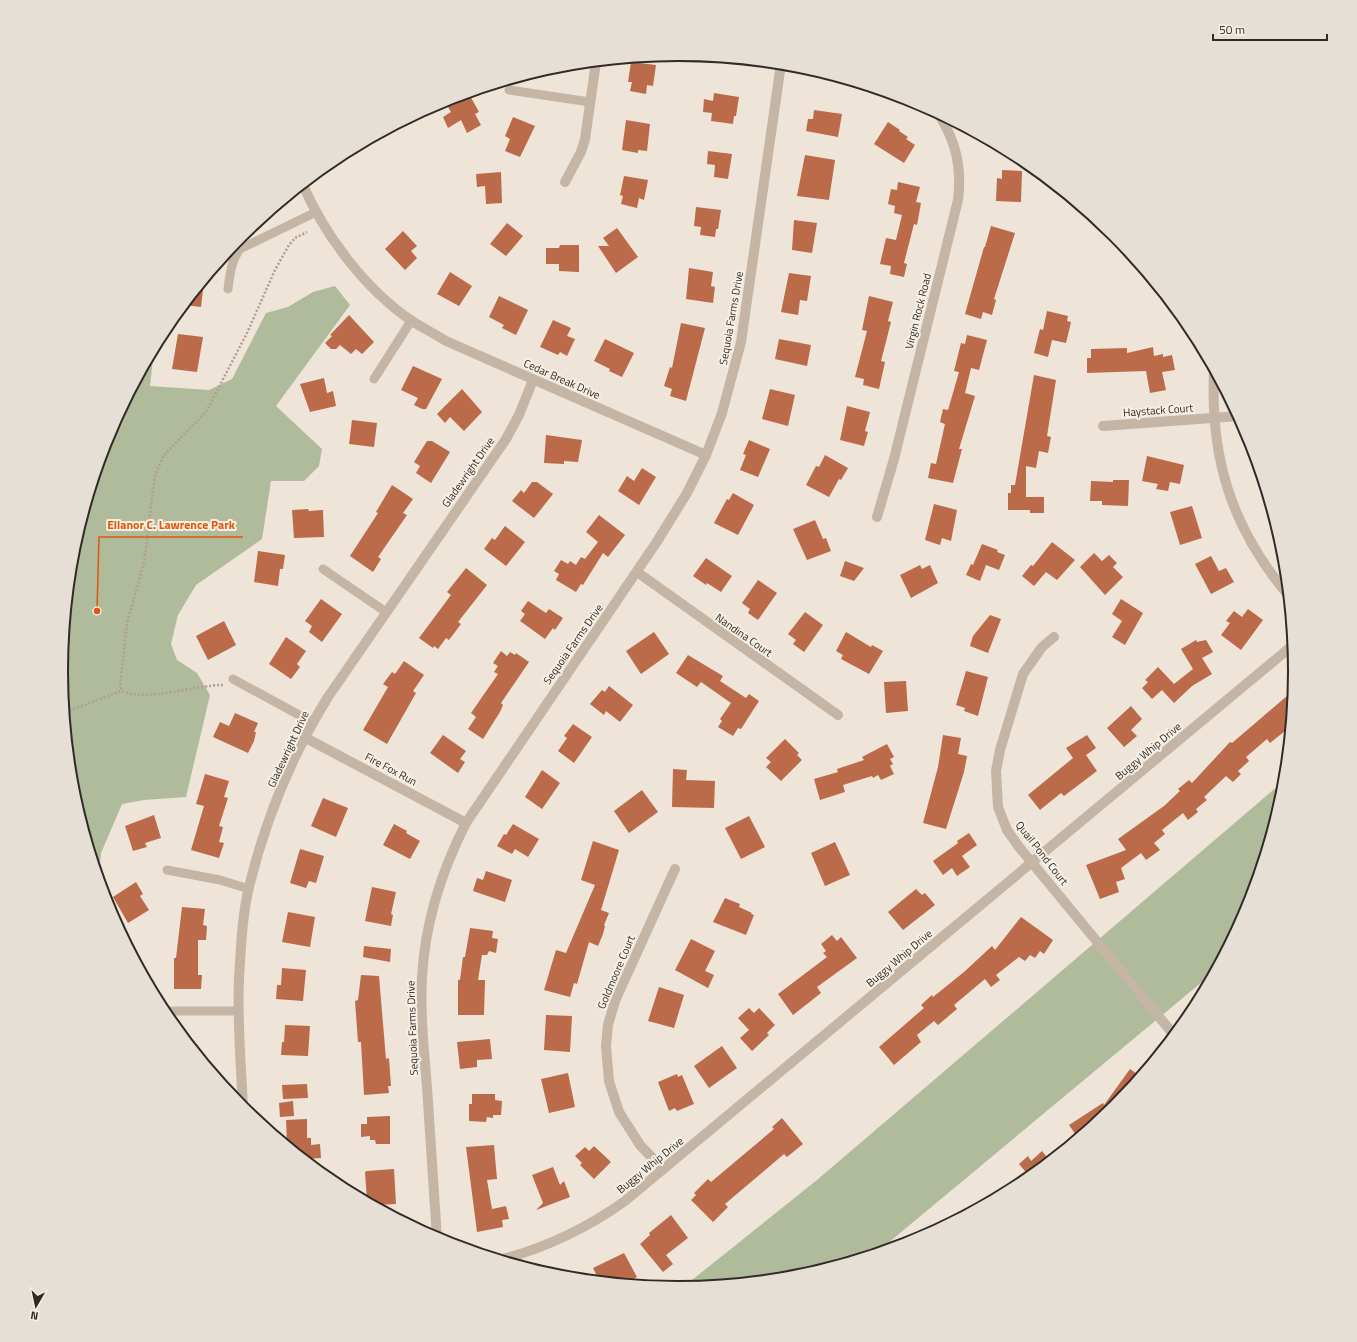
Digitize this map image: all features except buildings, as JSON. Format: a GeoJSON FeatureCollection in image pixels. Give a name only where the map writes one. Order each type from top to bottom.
{"type":"FeatureCollection","features":[{"type":"Feature","properties":{"kind":"street"},"geometry":{"type":"LineString","coordinates":[[565,182],[581,152],[585,139],[595,67]]}},
{"type":"Feature","properties":{"kind":"street","name":"Sequoia Farms Drive"},"geometry":{"type":"LineString","coordinates":[[437,1231],[422,1026],[422,977],[427,936],[436,897],[455,844],[486,790],[637,572],[687,493],[706,455],[722,412],[741,342],[780,70]]}},
{"type":"Feature","properties":{"kind":"street","name":"Virgin Rock Road"},"geometry":{"type":"LineString","coordinates":[[877,517],[894,459],[958,200],[960,180],[958,158],[952,137],[943,122]]}},
{"type":"Feature","properties":{"kind":"street","name":"Cedar Break Drive"},"geometry":{"type":"LineString","coordinates":[[305,189],[316,212],[333,239],[356,269],[382,296],[411,321],[446,341],[706,455]]}},
{"type":"Feature","properties":{"kind":"street"},"geometry":{"type":"LineString","coordinates":[[1214,379],[1214,418],[1219,463],[1229,496],[1240,524],[1269,573],[1283,590]]}},
{"type":"Feature","properties":{"kind":"street","name":"Gladewright Drive"},"geometry":{"type":"LineString","coordinates":[[242,1097],[238,1011],[241,946],[249,889],[260,851],[284,783],[312,722],[506,439],[519,415],[533,380]]}},
{"type":"Feature","properties":{"kind":"street","name":"Haystack Court"},"geometry":{"type":"LineString","coordinates":[[1103,426],[1233,417]]}},
{"type":"Feature","properties":{"kind":"street","name":"Nandina Court"},"geometry":{"type":"LineString","coordinates":[[637,572],[838,716]]}},
{"type":"Feature","properties":{"kind":"street","name":"Quail Pond Court"},"geometry":{"type":"LineString","coordinates":[[1054,637],[1042,647],[1023,674],[1000,750],[996,771],[998,808],[1007,830],[1032,863],[1170,1031]]}},
{"type":"Feature","properties":{"kind":"street","name":"Buggy Whip Drive"},"geometry":{"type":"LineString","coordinates":[[511,1257],[525,1254],[582,1229],[625,1201],[1287,650]]}},
{"type":"Feature","properties":{"kind":"street","name":"Fire Fox Run"},"geometry":{"type":"LineString","coordinates":[[304,737],[466,823]]}},
{"type":"Feature","properties":{"kind":"street","name":"Goldmoore Court"},"geometry":{"type":"LineString","coordinates":[[663,1169],[640,1145],[619,1112],[609,1081],[606,1046],[608,1025],[615,1001],[675,869]]}},
{"type":"Feature","properties":{"kind":"lane"},"geometry":{"type":"LineString","coordinates":[[509,90],[590,102]]}},
{"type":"Feature","properties":{"kind":"lane"},"geometry":{"type":"LineString","coordinates":[[228,289],[231,267],[235,256],[240,249],[316,212]]}},
{"type":"Feature","properties":{"kind":"lane"},"geometry":{"type":"LineString","coordinates":[[374,379],[411,321]]}},
{"type":"Feature","properties":{"kind":"lane"},"geometry":{"type":"LineString","coordinates":[[323,569],[386,612]]}},
{"type":"Feature","properties":{"kind":"lane"},"geometry":{"type":"LineString","coordinates":[[229,682],[312,722]]}},
{"type":"Feature","properties":{"kind":"lane"},"geometry":{"type":"LineString","coordinates":[[167,870],[220,880],[249,889]]}},
{"type":"Feature","properties":{"kind":"lane"},"geometry":{"type":"LineString","coordinates":[[172,1011],[238,1011]]}},
{"type":"Feature","properties":{"kind":"path"},"geometry":{"type":"LineString","coordinates":[[122,691],[120,684],[127,623],[144,563],[155,475],[164,455],[206,412],[247,333],[275,270],[289,245],[295,238],[307,232]]}},
{"type":"Feature","properties":{"kind":"path"},"geometry":{"type":"LineString","coordinates":[[70,711],[122,691],[129,694],[143,695],[229,682]]}},
{"type":"Feature","properties":{"kind":"green space"},"geometry":{"type":"Polygon","coordinates":[[[335,286],[350,305],[276,406],[322,449],[319,466],[304,481],[271,481],[262,539],[196,585],[178,615],[171,644],[177,660],[197,673],[210,695],[186,797],[144,800],[122,804],[101,853],[100,864],[89,829],[80,790],[74,751],[68,671],[74,591],[80,552],[89,513],[101,475],[131,401],[153,362],[150,386],[209,390],[232,379],[266,313],[288,307],[313,292],[335,286]]]}},
{"type":"Feature","properties":{"kind":"green space"},"geometry":{"type":"Polygon","coordinates":[[[1278,786],[1268,829],[1256,867],[1226,941],[1205,980],[886,1245],[836,1260],[798,1269],[758,1276],[718,1280],[691,1281],[817,1180],[1278,786]]]}},
{"type":"Feature","properties":{"kind":"place","name":"Ellanor C. Lawrence Park"},"geometry":{"type":"Point","coordinates":[97,611]}}]}
